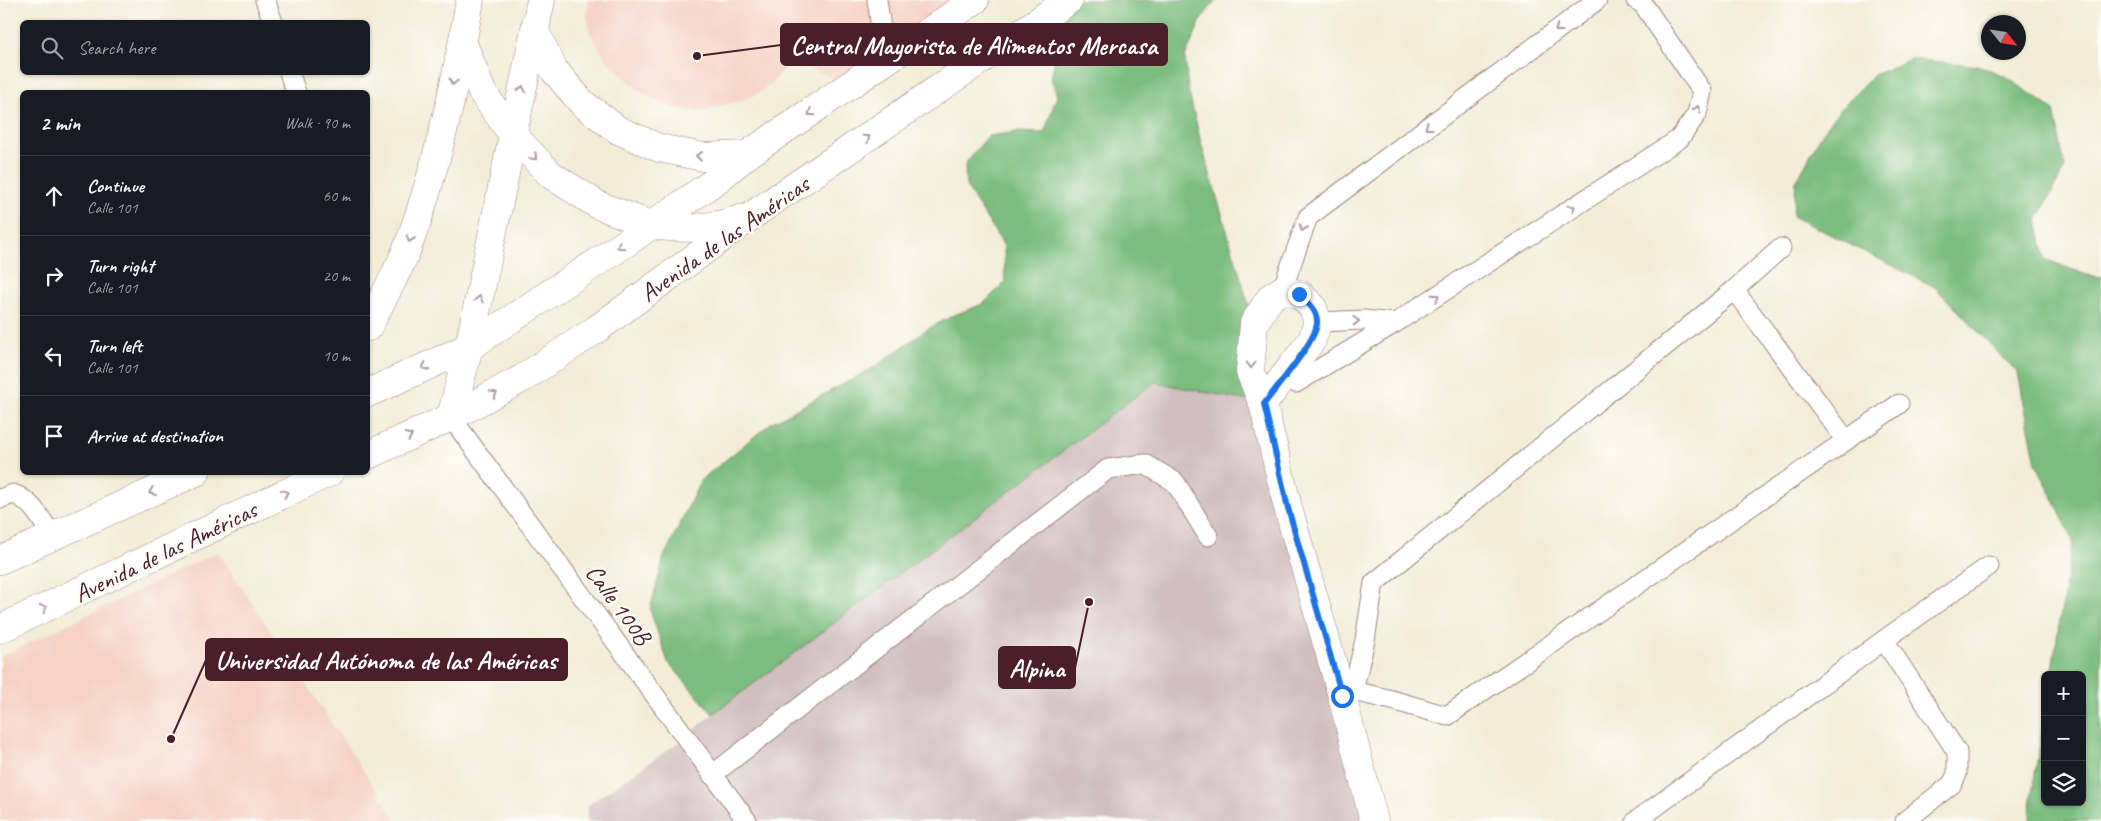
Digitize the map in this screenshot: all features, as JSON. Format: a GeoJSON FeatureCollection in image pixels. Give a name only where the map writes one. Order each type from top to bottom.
{"type":"FeatureCollection","features":[{"type":"Feature","properties":{"kind":"main road"},"geometry":{"type":"LineString","coordinates":[[370,323],[410,242],[434,165],[463,43],[470,0]]}},
{"type":"Feature","properties":{"kind":"main road"},"geometry":{"type":"LineString","coordinates":[[451,417],[469,347],[541,0]]}},
{"type":"Feature","properties":{"kind":"main road","name":"Avenida de las Américas"},"geometry":{"type":"LineString","coordinates":[[370,393],[469,347],[651,225],[747,155],[975,0]]}},
{"type":"Feature","properties":{"kind":"main road","name":"Avenida de las Américas"},"geometry":{"type":"LineString","coordinates":[[370,454],[451,417],[524,378],[754,214],[1069,0]]}},
{"type":"Feature","properties":{"kind":"main road"},"geometry":{"type":"LineString","coordinates":[[535,31],[554,70],[583,104],[618,130],[659,148],[703,157],[747,155]]}},
{"type":"Feature","properties":{"kind":"main road"},"geometry":{"type":"LineString","coordinates":[[463,43],[482,92],[513,136],[551,175],[598,205],[651,225],[686,229],[720,225],[754,214]]}},
{"type":"Feature","properties":{"kind":"main road"},"geometry":{"type":"LineString","coordinates":[[1264,404],[1312,340],[1318,322],[1312,306],[1299,294],[1282,290],[1271,297],[1254,323],[1250,372],[1264,404],[1288,508],[1348,694],[1374,821]]}},
{"type":"Feature","properties":{"kind":"main road"},"geometry":{"type":"LineString","coordinates":[[0,560],[189,475]]}},
{"type":"Feature","properties":{"kind":"main road","name":"Avenida de las Américas"},"geometry":{"type":"LineString","coordinates":[[0,629],[324,475]]}},
{"type":"Feature","properties":{"kind":"lane"},"geometry":{"type":"LineString","coordinates":[[265,0],[272,20]]}},
{"type":"Feature","properties":{"kind":"lane"},"geometry":{"type":"LineString","coordinates":[[877,0],[886,61]]}},
{"type":"Feature","properties":{"kind":"lane"},"geometry":{"type":"LineString","coordinates":[[1282,290],[1308,217],[1597,0]]}},
{"type":"Feature","properties":{"kind":"lane"},"geometry":{"type":"LineString","coordinates":[[1296,383],[1395,323],[1679,139],[1697,114],[1702,91],[1642,4],[1636,0]]}},
{"type":"Feature","properties":{"kind":"lane"},"geometry":{"type":"LineString","coordinates":[[290,75],[295,90]]}},
{"type":"Feature","properties":{"kind":"lane"},"geometry":{"type":"LineString","coordinates":[[1781,248],[1734,290],[1374,583],[1365,640],[1348,694],[1392,700],[1447,716],[1899,404]]}},
{"type":"Feature","properties":{"kind":"lane"},"geometry":{"type":"LineString","coordinates":[[1734,290],[1846,440]]}},
{"type":"Feature","properties":{"kind":"lane"},"geometry":{"type":"LineString","coordinates":[[1318,322],[1364,320],[1395,323]]}},
{"type":"Feature","properties":{"kind":"lane","name":"Calle 100B"},"geometry":{"type":"LineString","coordinates":[[451,417],[746,821]]}},
{"type":"Feature","properties":{"kind":"lane"},"geometry":{"type":"LineString","coordinates":[[712,775],[1108,469],[1145,464],[1175,482],[1208,536]]}},
{"type":"Feature","properties":{"kind":"lane"},"geometry":{"type":"LineString","coordinates":[[0,499],[13,494],[22,496],[53,537]]}},
{"type":"Feature","properties":{"kind":"lane"},"geometry":{"type":"LineString","coordinates":[[1636,821],[1989,566]]}},
{"type":"Feature","properties":{"kind":"lane"},"geometry":{"type":"LineString","coordinates":[[1884,640],[1957,752],[1957,774],[1952,784],[1905,821]]}},
{"type":"Feature","properties":{"kind":"shaded area"},"geometry":{"type":"Polygon","coordinates":[[[588,0],[975,0],[851,86],[790,60],[772,83],[759,93],[741,101],[700,111],[674,108],[643,94],[608,62],[590,33],[587,15],[588,0]]]}},
{"type":"Feature","properties":{"kind":"shaded area"},"geometry":{"type":"Polygon","coordinates":[[[1156,382],[1263,404],[1374,821],[587,821],[588,805],[685,738],[713,714],[1156,382]]]}},
{"type":"Feature","properties":{"kind":"shaded area"},"geometry":{"type":"Polygon","coordinates":[[[218,552],[397,821],[0,821],[0,657],[218,552]]]}},
{"type":"Feature","properties":{"kind":"green space"},"geometry":{"type":"Polygon","coordinates":[[[1216,0],[1202,18],[1185,57],[1188,89],[1201,143],[1254,323],[1263,404],[1155,382],[713,714],[668,662],[650,610],[664,557],[701,480],[771,423],[875,367],[926,330],[954,315],[983,304],[1005,282],[1004,246],[966,186],[965,164],[988,136],[1017,132],[1044,133],[1057,96],[1051,78],[1067,1],[1216,0]]]}},
{"type":"Feature","properties":{"kind":"green space"},"geometry":{"type":"Polygon","coordinates":[[[1911,59],[1980,66],[2005,76],[2054,110],[2065,168],[2037,220],[2045,259],[2086,275],[2101,277],[2101,821],[2030,821],[2031,798],[2041,737],[2041,806],[2086,806],[2086,671],[2052,671],[2073,540],[2036,463],[2018,373],[1935,287],[1793,216],[1796,182],[1820,137],[1840,109],[1874,75],[1911,59]]]}},
{"type":"Feature","properties":{"kind":"place","name":"Central Mayorista de Alimentos Mercasa"},"geometry":{"type":"Point","coordinates":[697,56]}},
{"type":"Feature","properties":{"kind":"place","name":"Alpina"},"geometry":{"type":"Point","coordinates":[1089,602]}},
{"type":"Feature","properties":{"kind":"place","name":"Universidad Autónoma de las Américas"},"geometry":{"type":"Point","coordinates":[171,739]}},
{"type":"Feature","properties":{"kind":"route"},"geometry":{"type":"LineString","coordinates":[[1299,294],[1312,306],[1318,322],[1312,340],[1264,404],[1288,508],[1342,696]]}}]}
